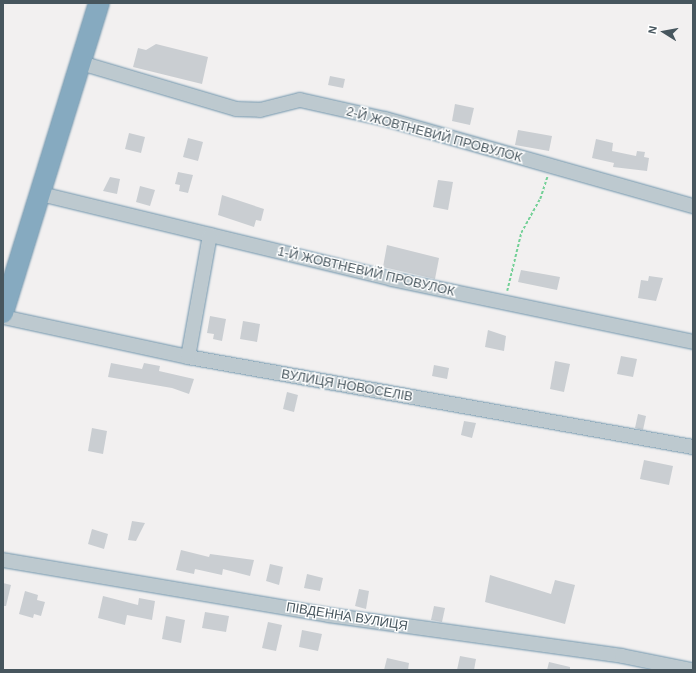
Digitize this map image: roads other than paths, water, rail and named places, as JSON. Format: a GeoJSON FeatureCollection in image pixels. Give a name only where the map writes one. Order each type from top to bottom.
{"type":"FeatureCollection","features":[{"type":"Feature","properties":{"kind":"highway"},"geometry":{"type":"LineString","coordinates":[[3,313],[100,3]]}},
{"type":"Feature","properties":{"kind":"street","name":"2-Й ЖОВТНЕВИЙ ПРОВУЛОК"},"geometry":{"type":"LineString","coordinates":[[81,63],[236,109],[260,110],[300,100],[385,118],[549,167],[607,179],[693,206]]}},
{"type":"Feature","properties":{"kind":"street","name":"1-Й ЖОВТНЕВИЙ ПРОВУЛОК"},"geometry":{"type":"LineString","coordinates":[[41,194],[504,304],[693,342]]}},
{"type":"Feature","properties":{"kind":"street"},"geometry":{"type":"LineString","coordinates":[[188,357],[210,235]]}},
{"type":"Feature","properties":{"kind":"street","name":"ВУЛИЦЯ НОВОСЕЛІВ"},"geometry":{"type":"LineString","coordinates":[[3,317],[188,357],[693,447]]}},
{"type":"Feature","properties":{"kind":"street","name":"ПІВДЕННА ВУЛИЦЯ"},"geometry":{"type":"LineString","coordinates":[[3,560],[692,670]]}}]}
